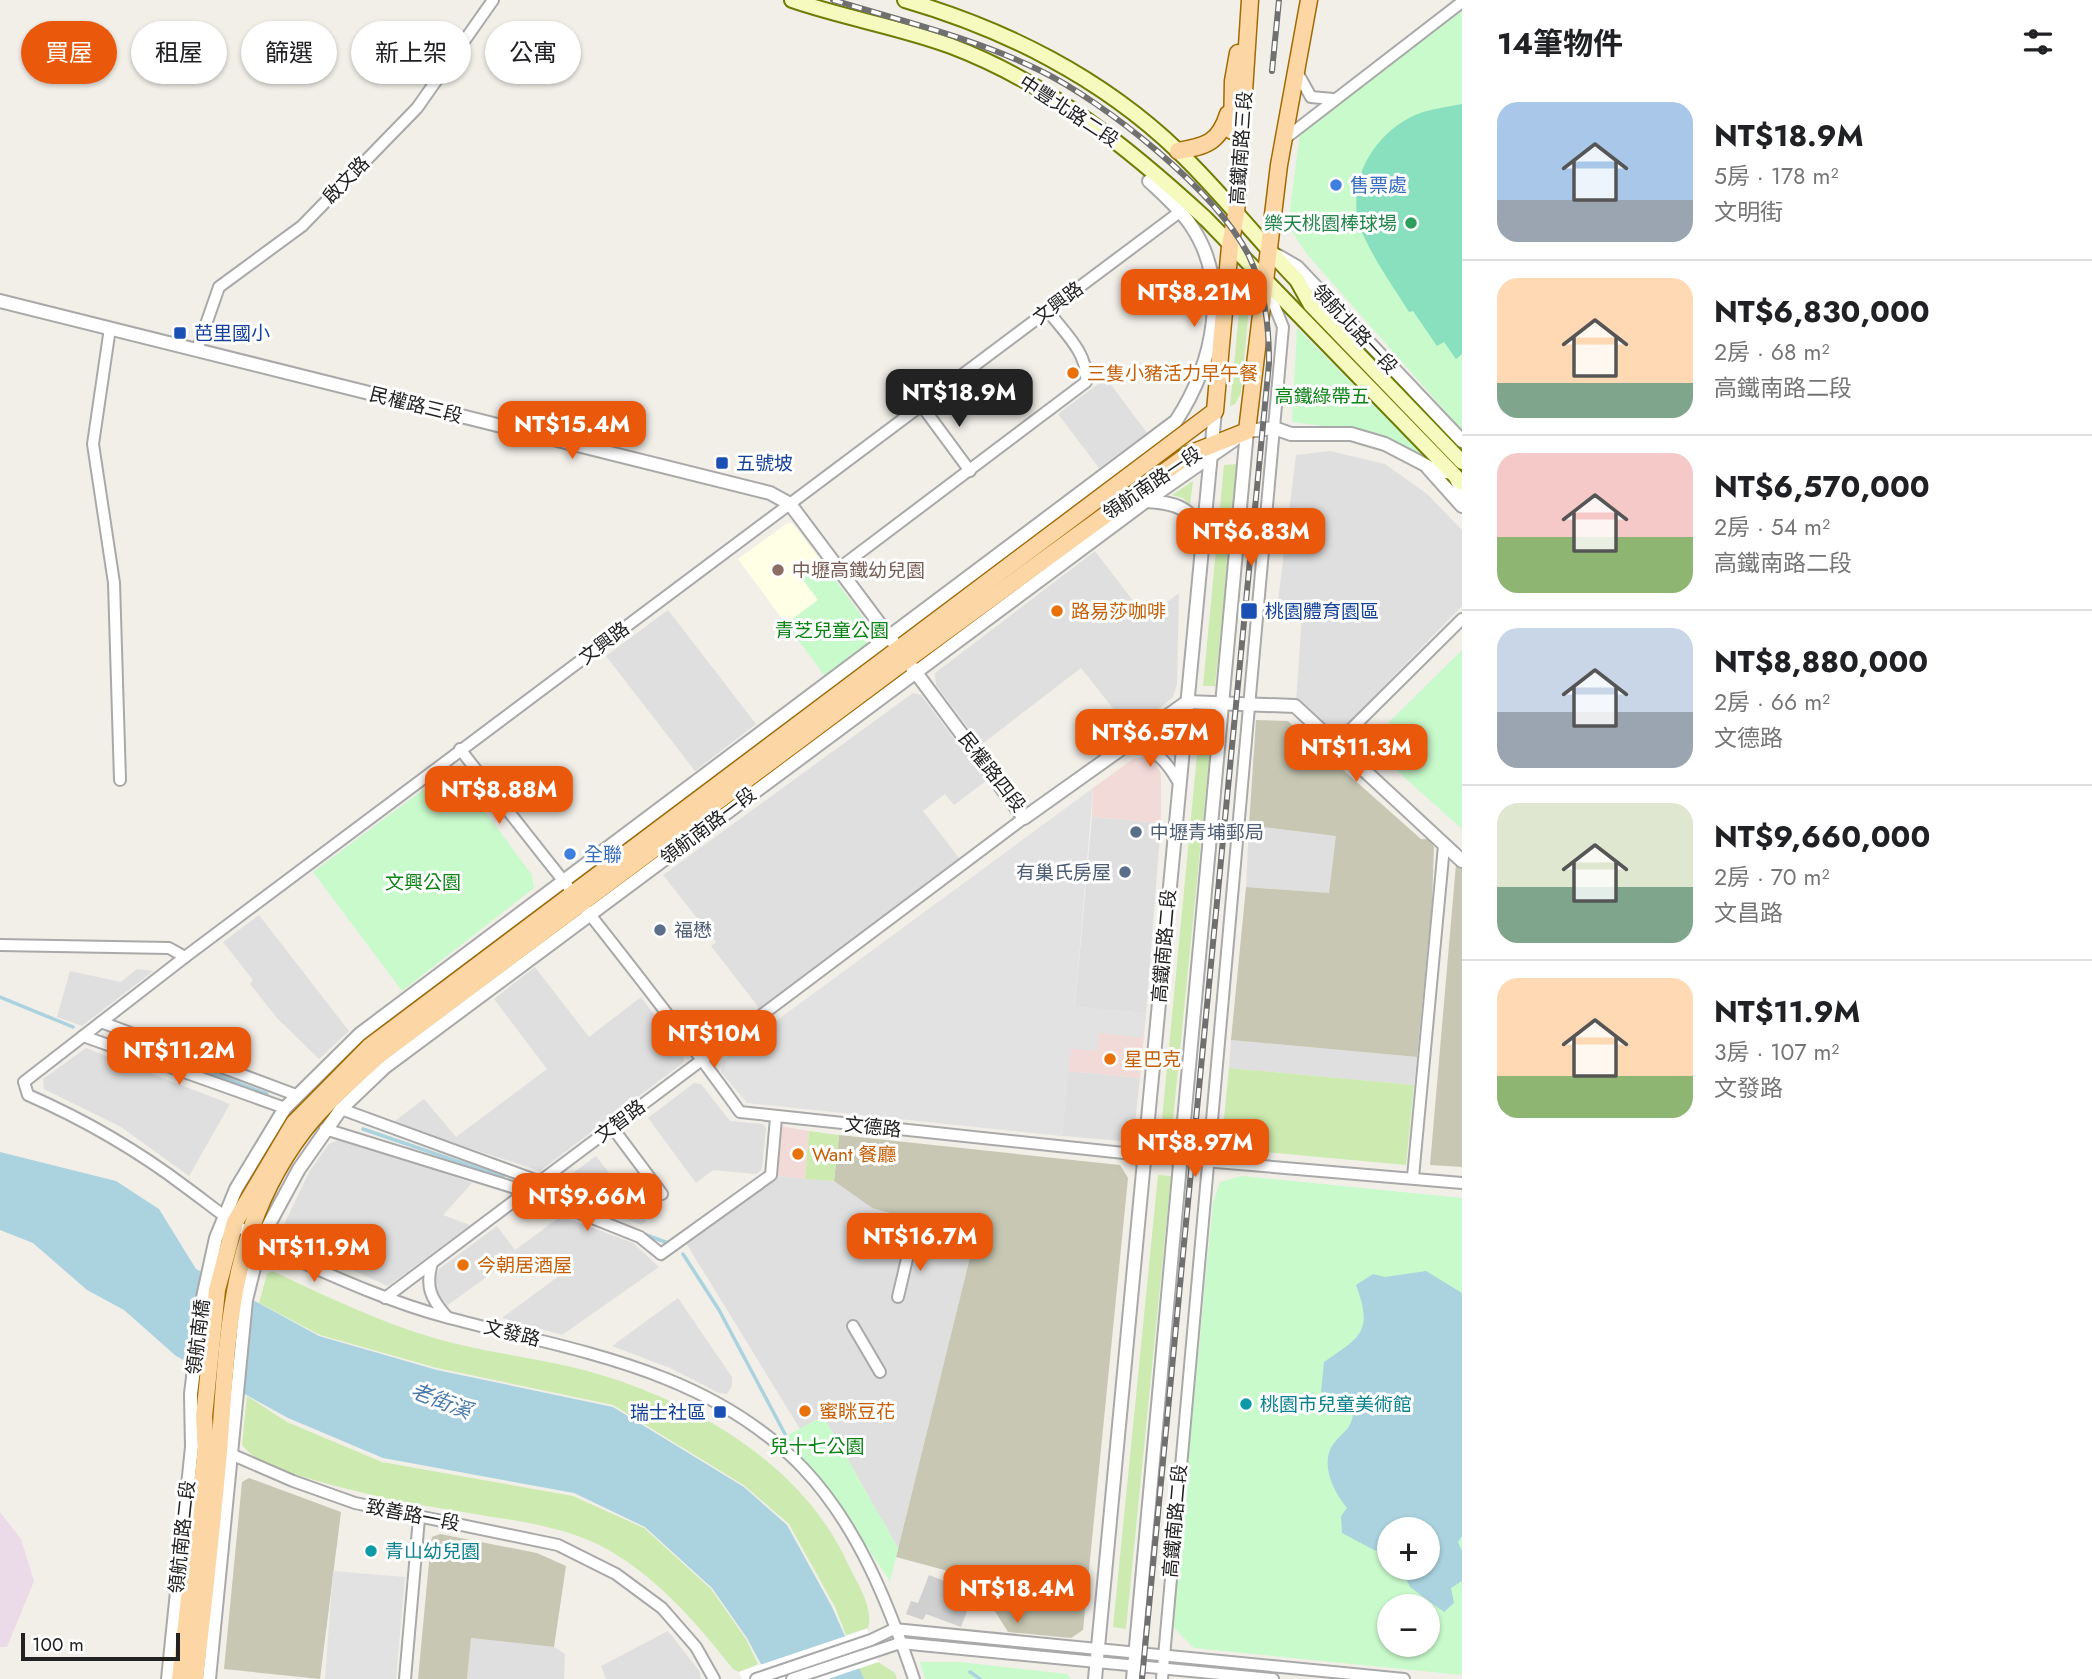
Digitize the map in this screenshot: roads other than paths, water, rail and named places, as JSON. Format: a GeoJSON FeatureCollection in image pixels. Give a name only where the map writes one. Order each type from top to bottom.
{"type":"FeatureCollection","features":[{"type":"Feature","properties":{"kind":"main road","name":"中豐北路二段"},"geometry":{"type":"LineString","coordinates":[[792,0],[950,46],[1034,84],[1123,146],[1162,178],[1264,279]]}},
{"type":"Feature","properties":{"kind":"main road","name":"中豐北路二段"},"geometry":{"type":"LineString","coordinates":[[905,0],[975,23],[1060,65],[1125,106],[1178,151],[1268,250]]}},
{"type":"Feature","properties":{"kind":"main road","name":"高鐵南路三段"},"geometry":{"type":"LineString","coordinates":[[1236,214],[1232,170],[1233,80],[1238,56],[1239,0]]}},
{"type":"Feature","properties":{"kind":"main road","name":"高鐵南路三段"},"geometry":{"type":"LineString","coordinates":[[1236,214],[1250,0]]}},
{"type":"Feature","properties":{"kind":"main road","name":"高鐵南路三段"},"geometry":{"type":"LineString","coordinates":[[1268,250],[1283,139],[1297,0]]}},
{"type":"Feature","properties":{"kind":"main road","name":"高鐵南路三段"},"geometry":{"type":"LineString","coordinates":[[1283,139],[1308,0]]}},
{"type":"Feature","properties":{"kind":"main road"},"geometry":{"type":"LineString","coordinates":[[1238,56],[1242,138]]}},
{"type":"Feature","properties":{"kind":"main road"},"geometry":{"type":"LineString","coordinates":[[1178,151],[1205,145],[1222,133],[1233,80]]}},
{"type":"Feature","properties":{"kind":"main road","name":"高鐵南路二段"},"geometry":{"type":"LineString","coordinates":[[1214,411],[1230,246],[1236,214]]}},
{"type":"Feature","properties":{"kind":"main road","name":"高鐵南路二段"},"geometry":{"type":"LineString","coordinates":[[1247,431],[1268,250]]}},
{"type":"Feature","properties":{"kind":"main road","name":"領航北路一段"},"geometry":{"type":"LineString","coordinates":[[1268,250],[1297,281],[1311,305],[1459,473]]}},
{"type":"Feature","properties":{"kind":"main road","name":"領航北路一段"},"geometry":{"type":"LineString","coordinates":[[1264,279],[1459,473]]}},
{"type":"Feature","properties":{"kind":"main road","name":"領航南路一段"},"geometry":{"type":"LineString","coordinates":[[577,898],[379,1055],[338,1093],[304,1130],[281,1166],[255,1235],[235,1250],[229,1219],[294,1123],[329,1084],[369,1047],[577,898],[902,654],[1214,411]]}},
{"type":"Feature","properties":{"kind":"main road","name":"領航南路一段"},"geometry":{"type":"LineString","coordinates":[[902,654],[1189,454],[1211,451],[1247,431]]}},
{"type":"Feature","properties":{"kind":"main road","name":"領航南橋"},"geometry":{"type":"LineString","coordinates":[[213,1403],[217,1290],[235,1250]]}},
{"type":"Feature","properties":{"kind":"main road","name":"領航南路二段"},"geometry":{"type":"LineString","coordinates":[[195,1679],[213,1403]]}},
{"type":"Feature","properties":{"kind":"main road","name":"領航南路二段"},"geometry":{"type":"LineString","coordinates":[[180,1679],[212,1449]]}},
{"type":"Feature","properties":{"kind":"street","name":"啟文路"},"geometry":{"type":"LineString","coordinates":[[197,350],[219,287],[302,226],[417,108],[493,0]]}},
{"type":"Feature","properties":{"kind":"street"},"geometry":{"type":"LineString","coordinates":[[1283,139],[1462,2]]}},
{"type":"Feature","properties":{"kind":"street"},"geometry":{"type":"LineString","coordinates":[[1297,72],[1311,97],[1333,99]]}},
{"type":"Feature","properties":{"kind":"street"},"geometry":{"type":"LineString","coordinates":[[1119,465],[1176,421],[1194,394],[1204,368],[1213,323],[1214,284],[1206,251],[1181,211],[1149,181]]}},
{"type":"Feature","properties":{"kind":"street","name":"文興路"},"geometry":{"type":"LineString","coordinates":[[29,1077],[460,749],[1181,211]]}},
{"type":"Feature","properties":{"kind":"street","name":"領航北路一段"},"geometry":{"type":"LineString","coordinates":[[1268,250],[1297,267],[1462,441]]}},
{"type":"Feature","properties":{"kind":"street","name":"高鐵南路二段"},"geometry":{"type":"LineString","coordinates":[[1162,1674],[1283,327],[1264,279]]}},
{"type":"Feature","properties":{"kind":"street","name":"民權路三段"},"geometry":{"type":"LineString","coordinates":[[0,301],[770,493],[790,504],[902,654]]}},
{"type":"Feature","properties":{"kind":"street"},"geometry":{"type":"LineString","coordinates":[[838,569],[1086,382],[1087,368],[1079,351],[1048,311]]}},
{"type":"Feature","properties":{"kind":"street"},"geometry":{"type":"LineString","coordinates":[[110,328],[93,444],[114,583],[120,780]]}},
{"type":"Feature","properties":{"kind":"street"},"geometry":{"type":"LineString","coordinates":[[922,406],[970,471]]}},
{"type":"Feature","properties":{"kind":"street","name":"高鐵南路二段"},"geometry":{"type":"LineString","coordinates":[[1095,1679],[1214,411]]}},
{"type":"Feature","properties":{"kind":"street"},"geometry":{"type":"LineString","coordinates":[[1247,431],[1274,428],[1291,434],[1351,434],[1385,444],[1425,466],[1459,473],[1462,491]]}},
{"type":"Feature","properties":{"kind":"street","name":"高鐵南路二段"},"geometry":{"type":"LineString","coordinates":[[1134,1666],[1247,431]]}},
{"type":"Feature","properties":{"kind":"street"},"geometry":{"type":"LineString","coordinates":[[1119,465],[1172,443]]}},
{"type":"Feature","properties":{"kind":"street","name":"領航南路一段"},"geometry":{"type":"LineString","coordinates":[[902,654],[1146,501],[1211,451]]}},
{"type":"Feature","properties":{"kind":"street","name":"領航南路一段"},"geometry":{"type":"LineString","coordinates":[[255,1235],[325,1129],[384,1067],[577,898],[902,654],[1119,465]]}},
{"type":"Feature","properties":{"kind":"street"},"geometry":{"type":"LineString","coordinates":[[1425,466],[1462,506]]}},
{"type":"Feature","properties":{"kind":"street"},"geometry":{"type":"LineString","coordinates":[[1146,501],[1168,502],[1181,506],[1199,527],[1202,540]]}},
{"type":"Feature","properties":{"kind":"street"},"geometry":{"type":"LineString","coordinates":[[1336,744],[1462,619]]}},
{"type":"Feature","properties":{"kind":"street","name":"民權路四段"},"geometry":{"type":"LineString","coordinates":[[902,654],[1024,818],[1187,702]]}},
{"type":"Feature","properties":{"kind":"street"},"geometry":{"type":"LineString","coordinates":[[1187,702],[1295,706],[1462,861]]}},
{"type":"Feature","properties":{"kind":"street"},"geometry":{"type":"LineString","coordinates":[[1124,747],[1138,745],[1150,748],[1160,756],[1179,783]]}},
{"type":"Feature","properties":{"kind":"street","name":"文德路"},"geometry":{"type":"LineString","coordinates":[[460,749],[702,1059],[740,1112],[776,1118],[1180,1159],[1462,1183]]}},
{"type":"Feature","properties":{"kind":"street","name":"文智路"},"geometry":{"type":"LineString","coordinates":[[385,1298],[1024,818]]}},
{"type":"Feature","properties":{"kind":"street"},"geometry":{"type":"LineString","coordinates":[[1413,1177],[1444,846]]}},
{"type":"Feature","properties":{"kind":"street","name":"領航南路一段"},"geometry":{"type":"LineString","coordinates":[[229,1219],[285,1108],[360,1034],[577,898]]}},
{"type":"Feature","properties":{"kind":"street"},"geometry":{"type":"LineString","coordinates":[[0,945],[169,948],[184,957]]}},
{"type":"Feature","properties":{"kind":"street"},"geometry":{"type":"LineString","coordinates":[[101,1022],[296,1095]]}},
{"type":"Feature","properties":{"kind":"street"},"geometry":{"type":"LineString","coordinates":[[83,1035],[285,1108]]}},
{"type":"Feature","properties":{"kind":"street","name":"文發路"},"geometry":{"type":"LineString","coordinates":[[29,1077],[24,1088],[28,1095],[116,1139],[229,1219],[284,1254],[385,1298],[447,1317],[628,1363],[708,1399],[751,1425],[803,1468],[849,1529],[914,1679]]}},
{"type":"Feature","properties":{"kind":"street"},"geometry":{"type":"LineString","coordinates":[[341,1110],[538,1181]]}},
{"type":"Feature","properties":{"kind":"street"},"geometry":{"type":"LineString","coordinates":[[325,1129],[525,1191],[640,1237],[661,1254],[771,1175],[776,1118]]}},
{"type":"Feature","properties":{"kind":"street"},"geometry":{"type":"LineString","coordinates":[[611,1127],[662,1194]]}},
{"type":"Feature","properties":{"kind":"street"},"geometry":{"type":"LineString","coordinates":[[898,1297],[911,1242]]}},
{"type":"Feature","properties":{"kind":"street"},"geometry":{"type":"LineString","coordinates":[[213,1403],[246,1300],[235,1250]]}},
{"type":"Feature","properties":{"kind":"street"},"geometry":{"type":"LineString","coordinates":[[432,1263],[427,1281],[430,1293],[447,1317]]}},
{"type":"Feature","properties":{"kind":"street"},"geometry":{"type":"LineString","coordinates":[[853,1326],[880,1373]]}},
{"type":"Feature","properties":{"kind":"street","name":"領航南路二段"},"geometry":{"type":"LineString","coordinates":[[209,1679],[213,1403]]}},
{"type":"Feature","properties":{"kind":"street","name":"領航南路二段"},"geometry":{"type":"LineString","coordinates":[[168,1679],[212,1449]]}},
{"type":"Feature","properties":{"kind":"street","name":"致善路一段"},"geometry":{"type":"LineString","coordinates":[[212,1449],[355,1503],[419,1518],[492,1529],[558,1545],[616,1574],[662,1608],[696,1647],[715,1679]]}},
{"type":"Feature","properties":{"kind":"street"},"geometry":{"type":"LineString","coordinates":[[405,1679],[419,1518]]}},
{"type":"Feature","properties":{"kind":"street"},"geometry":{"type":"LineString","coordinates":[[792,1679],[873,1645],[894,1629],[1097,1656],[1162,1674],[1273,1679]]}},
{"type":"Feature","properties":{"kind":"street"},"geometry":{"type":"LineString","coordinates":[[755,1679],[873,1645],[900,1643],[1097,1656]]}},
{"type":"Feature","properties":{"kind":"street"},"geometry":{"type":"LineString","coordinates":[[1134,1666],[1164,1656],[1404,1679]]}},
{"type":"Feature","properties":{"kind":"water","name":"老街溪"},"geometry":{"type":"Polygon","coordinates":[[[0,1152],[116,1181],[159,1209],[196,1269],[319,1336],[437,1370],[613,1407],[744,1487],[787,1525],[832,1607],[864,1679],[769,1679],[747,1638],[712,1588],[645,1527],[574,1493],[383,1458],[288,1418],[176,1356],[124,1310],[87,1290],[33,1243],[0,1230],[0,1152]]]}},
{"type":"Feature","properties":{"kind":"water"},"geometry":{"type":"Polygon","coordinates":[[[1426,1271],[1462,1293],[1462,1536],[1458,1542],[1462,1551],[1462,1581],[1451,1588],[1454,1603],[1444,1612],[1440,1609],[1440,1594],[1420,1594],[1410,1587],[1407,1580],[1440,1580],[1440,1517],[1377,1517],[1377,1551],[1374,1550],[1342,1533],[1341,1516],[1347,1508],[1337,1494],[1328,1467],[1330,1450],[1348,1427],[1353,1415],[1335,1394],[1321,1392],[1324,1362],[1361,1331],[1364,1313],[1356,1285],[1373,1274],[1385,1277],[1426,1271]]]}},
{"type":"Feature","properties":{"kind":"waterway"},"geometry":{"type":"LineString","coordinates":[[0,997],[73,1027]]}},
{"type":"Feature","properties":{"kind":"waterway"},"geometry":{"type":"LineString","coordinates":[[113,1036],[267,1094]]}},
{"type":"Feature","properties":{"kind":"waterway"},"geometry":{"type":"LineString","coordinates":[[363,1129],[503,1177]]}},
{"type":"Feature","properties":{"kind":"waterway"},"geometry":{"type":"LineString","coordinates":[[641,1233],[668,1243]]}},
{"type":"Feature","properties":{"kind":"waterway"},"geometry":{"type":"LineString","coordinates":[[683,1254],[719,1310],[785,1434]]}},
{"type":"Feature","properties":{"kind":"waterway"},"geometry":{"type":"LineString","coordinates":[[970,1672],[980,1679]]}},
{"type":"Feature","properties":{"kind":"railway"},"geometry":{"type":"LineString","coordinates":[[833,0],[989,49],[1039,70],[1095,103],[1156,150],[1210,202],[1248,254],[1265,307],[1269,363],[1142,1679]]}},
{"type":"Feature","properties":{"kind":"railway"},"geometry":{"type":"LineString","coordinates":[[1272,71],[1279,0]]}},
{"type":"Feature","properties":{"kind":"place","name":"售票處"},"geometry":{"type":"Point","coordinates":[1336,185]}},
{"type":"Feature","properties":{"kind":"place","name":"樂天桃園棒球場"},"geometry":{"type":"Point","coordinates":[1411,223]}},
{"type":"Feature","properties":{"kind":"place","name":"芭里國小"},"geometry":{"type":"Point","coordinates":[180,333]}},
{"type":"Feature","properties":{"kind":"place","name":"三隻小豬活力早午餐"},"geometry":{"type":"Point","coordinates":[1073,373]}},
{"type":"Feature","properties":{"kind":"place","name":"五號坡"},"geometry":{"type":"Point","coordinates":[722,463]}},
{"type":"Feature","properties":{"kind":"place","name":"中壢高鐵幼兒園"},"geometry":{"type":"Point","coordinates":[778,570]}},
{"type":"Feature","properties":{"kind":"place","name":"路易莎咖啡"},"geometry":{"type":"Point","coordinates":[1057,611]}},
{"type":"Feature","properties":{"kind":"place","name":"桃園體育園區"},"geometry":{"type":"Point","coordinates":[1249,611]}},
{"type":"Feature","properties":{"kind":"place","name":"中壢青埔郵局"},"geometry":{"type":"Point","coordinates":[1136,832]}},
{"type":"Feature","properties":{"kind":"place","name":"全聯"},"geometry":{"type":"Point","coordinates":[570,854]}},
{"type":"Feature","properties":{"kind":"place","name":"有巢氏房屋"},"geometry":{"type":"Point","coordinates":[1125,872]}},
{"type":"Feature","properties":{"kind":"place","name":"福懋"},"geometry":{"type":"Point","coordinates":[660,930]}},
{"type":"Feature","properties":{"kind":"place","name":"星巴克"},"geometry":{"type":"Point","coordinates":[1110,1059]}},
{"type":"Feature","properties":{"kind":"place","name":"Want 餐廳"},"geometry":{"type":"Point","coordinates":[798,1154]}},
{"type":"Feature","properties":{"kind":"place","name":"今朝居酒屋"},"geometry":{"type":"Point","coordinates":[463,1265]}},
{"type":"Feature","properties":{"kind":"place","name":"桃園市兒童美術館"},"geometry":{"type":"Point","coordinates":[1246,1404]}},
{"type":"Feature","properties":{"kind":"place","name":"蜜眯豆花"},"geometry":{"type":"Point","coordinates":[805,1411]}},
{"type":"Feature","properties":{"kind":"place","name":"瑞士社區"},"geometry":{"type":"Point","coordinates":[720,1412]}},
{"type":"Feature","properties":{"kind":"place","name":"青山幼兒園"},"geometry":{"type":"Point","coordinates":[371,1551]}},
{"type":"Feature","properties":{"kind":"park label","name":"高鐵綠帶五"},"geometry":{"type":"Point","coordinates":[1322,396]}},
{"type":"Feature","properties":{"kind":"park label","name":"青芝兒童公園"},"geometry":{"type":"Point","coordinates":[832,630]}},
{"type":"Feature","properties":{"kind":"park label","name":"文興公園"},"geometry":{"type":"Point","coordinates":[423,882]}},
{"type":"Feature","properties":{"kind":"park label","name":"兒十七公園"},"geometry":{"type":"Point","coordinates":[817,1446]}}]}
